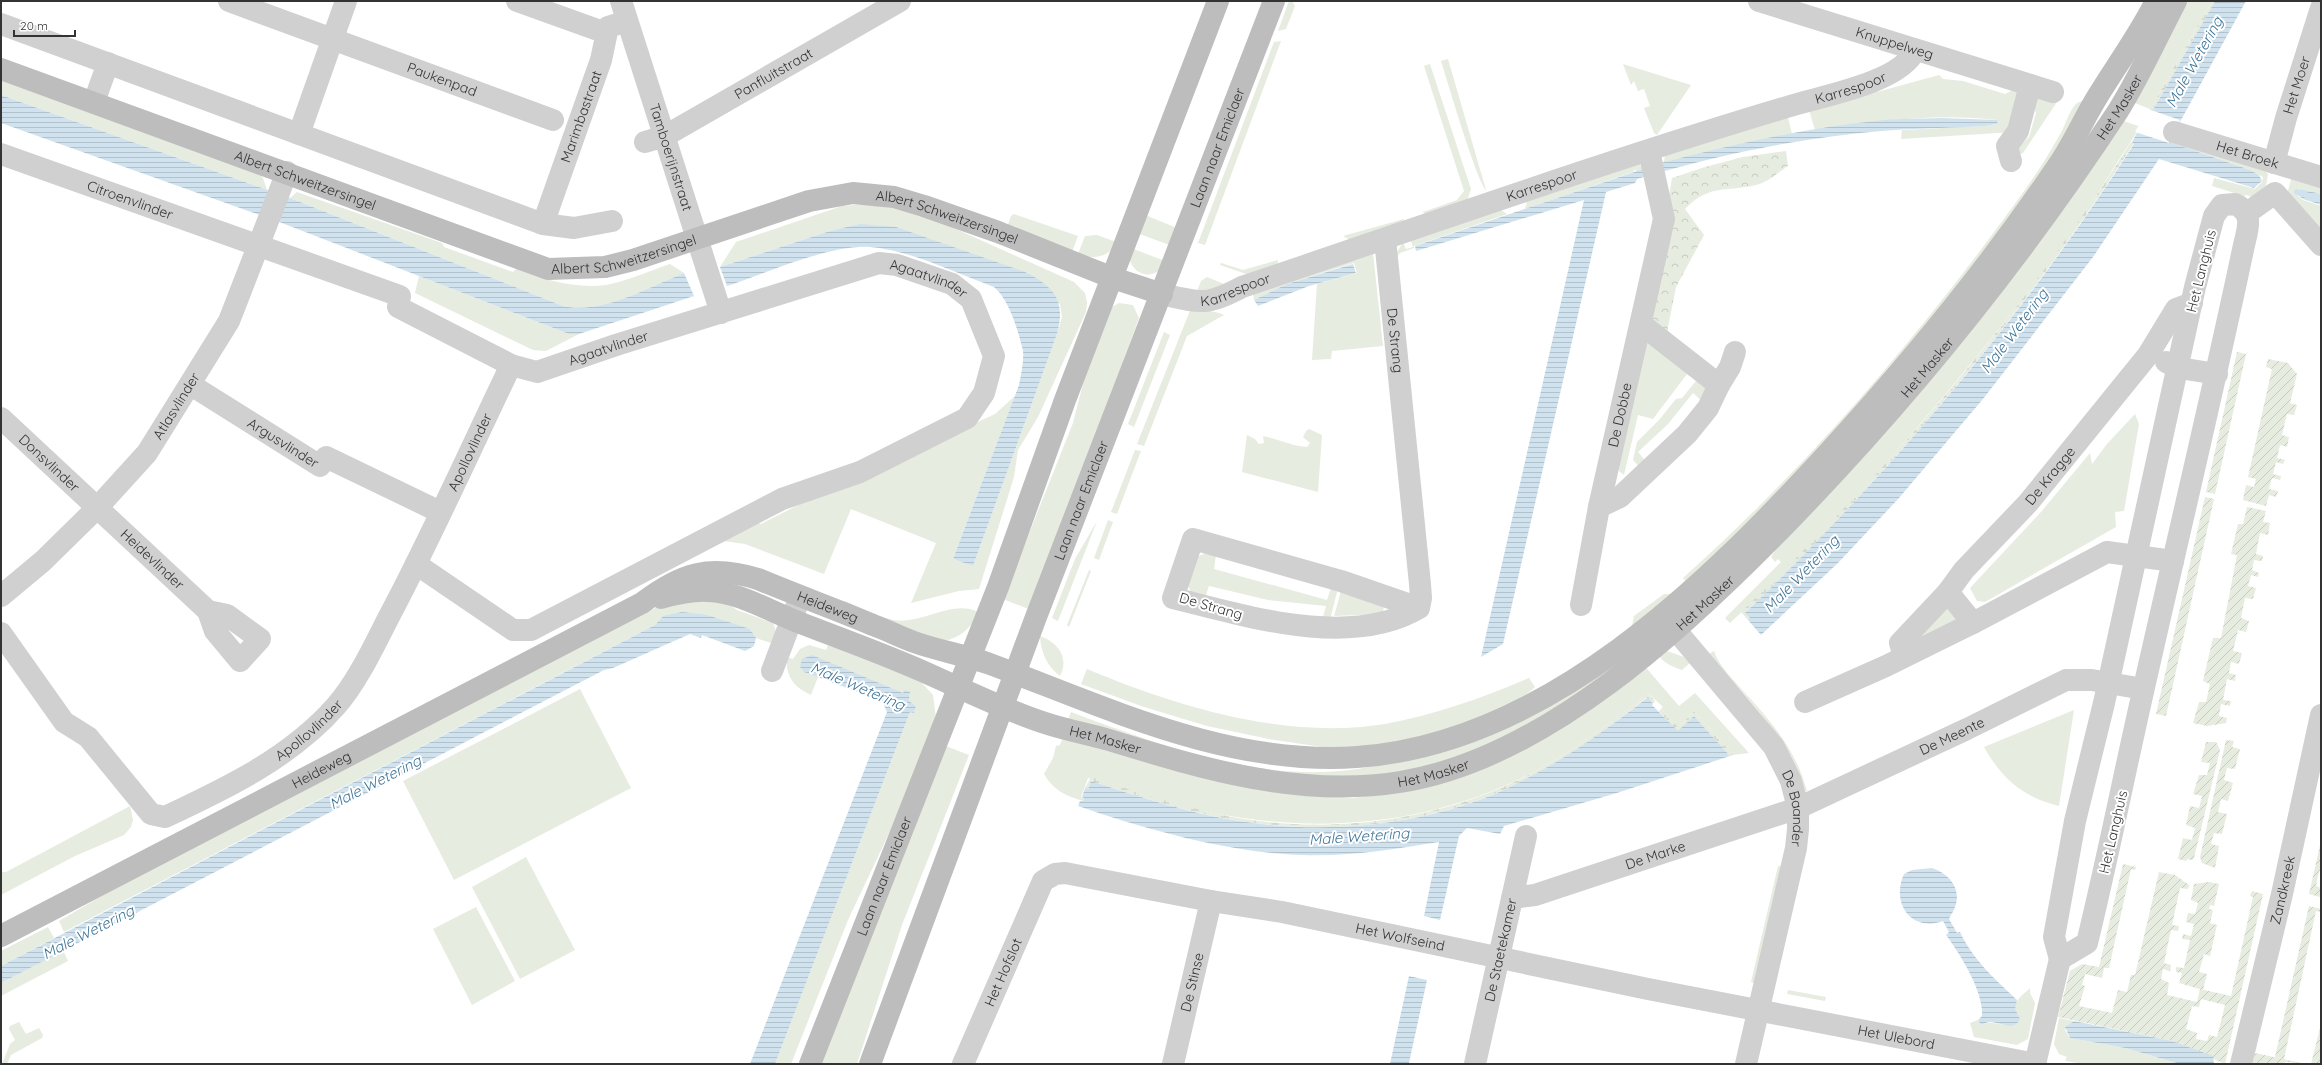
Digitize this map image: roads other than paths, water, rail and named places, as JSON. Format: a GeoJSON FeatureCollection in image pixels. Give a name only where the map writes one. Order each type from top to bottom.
{"type":"FeatureCollection","features":[{"type":"Feature","properties":{"kind":"street","name":"Paukenpad"},"geometry":{"type":"LineString","coordinates":[[229,1],[552,120]]}},
{"type":"Feature","properties":{"kind":"street"},"geometry":{"type":"LineString","coordinates":[[299,134],[346,1]]}},
{"type":"Feature","properties":{"kind":"street"},"geometry":{"type":"LineString","coordinates":[[517,1],[606,33],[608,27],[624,11]]}},
{"type":"Feature","properties":{"kind":"street","name":"Panfluitstraat"},"geometry":{"type":"LineString","coordinates":[[655,139],[900,1]]}},
{"type":"Feature","properties":{"kind":"street","name":"Laan naar Emiclaer"},"geometry":{"type":"LineString","coordinates":[[810,1064],[970,657],[1065,400],[1218,1]]}},
{"type":"Feature","properties":{"kind":"street","name":"Laan naar Emiclaer"},"geometry":{"type":"LineString","coordinates":[[870,1064],[1002,707],[1274,1]]}},
{"type":"Feature","properties":{"kind":"street","name":"Knuppelweg"},"geometry":{"type":"LineString","coordinates":[[1759,1],[2053,92]]}},
{"type":"Feature","properties":{"kind":"street","name":"Het Masker"},"geometry":{"type":"LineString","coordinates":[[1002,707],[1050,725],[1080,731],[1227,773],[1270,782],[1312,787],[1358,787],[1395,783],[1449,770],[1490,756],[1531,734],[1578,705],[1670,622],[1744,541],[1799,485],[1876,400],[1948,315],[2064,157],[2096,98],[2156,1]]}},
{"type":"Feature","properties":{"kind":"street","name":"Het Masker"},"geometry":{"type":"LineString","coordinates":[[1015,674],[1136,720],[1211,742],[1270,754],[1355,758],[1425,747],[1465,735],[1495,722],[1537,700],[1670,622],[1696,613],[1754,556],[1886,416],[2000,276],[2118,111],[2176,1]]}},
{"type":"Feature","properties":{"kind":"street","name":"Het Moer"},"geometry":{"type":"LineString","coordinates":[[2274,163],[2286,118],[2321,8]]}},
{"type":"Feature","properties":{"kind":"street","name":"Tamboerijnstraat"},"geometry":{"type":"LineString","coordinates":[[624,11],[655,139],[696,239],[721,313]]}},
{"type":"Feature","properties":{"kind":"street"},"geometry":{"type":"LineString","coordinates":[[1,24],[543,224],[574,228],[612,221]]}},
{"type":"Feature","properties":{"kind":"street","name":"Marimbastraat"},"geometry":{"type":"LineString","coordinates":[[543,224],[601,60],[606,33]]}},
{"type":"Feature","properties":{"kind":"street","name":"Karrespoor"},"geometry":{"type":"LineString","coordinates":[[1162,294],[1205,302],[1220,299],[1242,287],[1385,239],[1652,163],[1878,80],[1911,58],[1915,50]]}},
{"type":"Feature","properties":{"kind":"street"},"geometry":{"type":"LineString","coordinates":[[94,102],[108,63]]}},
{"type":"Feature","properties":{"kind":"street","name":"Albert Schweitzersingel"},"geometry":{"type":"LineString","coordinates":[[1,69],[94,102],[284,180],[548,269],[605,267],[696,239],[809,201],[853,193],[894,197],[924,206],[1113,278]]}},
{"type":"Feature","properties":{"kind":"street"},"geometry":{"type":"LineString","coordinates":[[2011,161],[2007,146],[2018,131],[2030,85]]}},
{"type":"Feature","properties":{"kind":"street","name":"Het Broek"},"geometry":{"type":"LineString","coordinates":[[2174,132],[2321,177]]}},
{"type":"Feature","properties":{"kind":"street","name":"Citroenvlinder"},"geometry":{"type":"LineString","coordinates":[[1,154],[259,246]]}},
{"type":"Feature","properties":{"kind":"street","name":"De Dobbe"},"geometry":{"type":"LineString","coordinates":[[1581,605],[1599,506],[1664,219],[1652,163]]}},
{"type":"Feature","properties":{"kind":"street","name":"Atlasvlinder"},"geometry":{"type":"LineString","coordinates":[[1,596],[43,561],[97,508],[147,453],[230,321],[284,180]]}},
{"type":"Feature","properties":{"kind":"street"},"geometry":{"type":"LineString","coordinates":[[2247,213],[2275,194],[2321,245]]}},
{"type":"Feature","properties":{"kind":"street","name":"Het Langhuis"},"geometry":{"type":"LineString","coordinates":[[2035,1064],[2060,959],[2054,937],[2075,821],[2108,682],[2135,554],[2179,368],[2192,303],[2214,216],[2222,205],[2235,204],[2243,208],[2247,213],[2248,226],[2217,374],[2143,689],[2109,854],[2087,943],[2060,959]]}},
{"type":"Feature","properties":{"kind":"street","name":"De Strang"},"geometry":{"type":"LineString","coordinates":[[1385,239],[1420,584],[1421,598],[1419,608]]}},
{"type":"Feature","properties":{"kind":"street","name":"Agaatvlinder"},"geometry":{"type":"LineString","coordinates":[[259,246],[400,296],[398,307],[512,365],[537,372],[616,345],[879,262],[897,265],[952,284],[971,299],[994,356],[984,393],[967,418],[860,472],[782,500],[531,630],[513,630],[416,564]]}},
{"type":"Feature","properties":{"kind":"street"},"geometry":{"type":"LineString","coordinates":[[1113,278],[1162,294]]}},
{"type":"Feature","properties":{"kind":"street","name":"De Kragge"},"geometry":{"type":"LineString","coordinates":[[1904,656],[1900,643],[1948,592],[1964,570],[2028,503],[2148,355],[2176,309],[2192,303]]}},
{"type":"Feature","properties":{"kind":"street"},"geometry":{"type":"LineString","coordinates":[[1641,324],[1719,385]]}},
{"type":"Feature","properties":{"kind":"street"},"geometry":{"type":"LineString","coordinates":[[1599,506],[1620,497],[1688,434],[1708,408],[1730,367],[1735,352]]}},
{"type":"Feature","properties":{"kind":"street"},"geometry":{"type":"LineString","coordinates":[[2148,355],[2179,368],[2217,374]]}},
{"type":"Feature","properties":{"kind":"street","name":"Apollovlinder"},"geometry":{"type":"LineString","coordinates":[[1,633],[64,722],[88,737],[152,814],[165,818],[267,766],[295,744],[336,706],[366,661],[416,564],[512,365]]}},
{"type":"Feature","properties":{"kind":"street","name":"Argusvlinder"},"geometry":{"type":"LineString","coordinates":[[191,385],[320,466],[326,457],[440,512]]}},
{"type":"Feature","properties":{"kind":"street","name":"Donsvlinder"},"geometry":{"type":"LineString","coordinates":[[1,418],[97,508]]}},
{"type":"Feature","properties":{"kind":"street","name":"Heidevlinder"},"geometry":{"type":"LineString","coordinates":[[97,508],[208,611]]}},
{"type":"Feature","properties":{"kind":"street","name":"De Strang"},"geometry":{"type":"LineString","coordinates":[[1193,540],[1341,581],[1419,608],[1392,621],[1343,628],[1286,623],[1238,614],[1174,598],[1193,540]]}},
{"type":"Feature","properties":{"kind":"street"},"geometry":{"type":"LineString","coordinates":[[1805,702],[1974,623],[2102,554],[2113,552],[2135,554],[2173,561]]}},
{"type":"Feature","properties":{"kind":"street","name":"Heideweg"},"geometry":{"type":"LineString","coordinates":[[1,936],[642,603],[665,585],[702,572],[735,571],[914,643],[970,657],[1015,674]]}},
{"type":"Feature","properties":{"kind":"street","name":"Heideweg"},"geometry":{"type":"LineString","coordinates":[[642,603],[670,595],[708,591],[740,598],[918,669],[958,688]]}},
{"type":"Feature","properties":{"kind":"street"},"geometry":{"type":"LineString","coordinates":[[1948,592],[1974,623]]}},
{"type":"Feature","properties":{"kind":"street"},"geometry":{"type":"LineString","coordinates":[[772,671],[800,597]]}},
{"type":"Feature","properties":{"kind":"street","name":"De Baander"},"geometry":{"type":"LineString","coordinates":[[1670,622],[1774,747],[1791,781],[1798,808],[1796,848],[1746,1064]]}},
{"type":"Feature","properties":{"kind":"street","name":"De Meente"},"geometry":{"type":"LineString","coordinates":[[1798,808],[1967,729],[2066,680],[2108,682]]}},
{"type":"Feature","properties":{"kind":"street"},"geometry":{"type":"LineString","coordinates":[[2108,682],[2143,689]]}},
{"type":"Feature","properties":{"kind":"street"},"geometry":{"type":"LineString","coordinates":[[958,688],[1002,707]]}},
{"type":"Feature","properties":{"kind":"street","name":"Zandkreek"},"geometry":{"type":"LineString","coordinates":[[2241,1064],[2282,894],[2321,715]]}},
{"type":"Feature","properties":{"kind":"street","name":"De Marke"},"geometry":{"type":"LineString","coordinates":[[1512,898],[1535,895],[1798,808]]}},
{"type":"Feature","properties":{"kind":"street","name":"De Staetekamer"},"geometry":{"type":"LineString","coordinates":[[1475,1064],[1526,836]]}},
{"type":"Feature","properties":{"kind":"street","name":"Het Wolfseind"},"geometry":{"type":"LineString","coordinates":[[1043,881],[1055,874],[1066,873],[1211,901],[1282,912],[1413,941],[1499,957],[1758,1011]]}},
{"type":"Feature","properties":{"kind":"street","name":"Het Hofslot"},"geometry":{"type":"LineString","coordinates":[[963,1064],[1043,881]]}},
{"type":"Feature","properties":{"kind":"street","name":"De Stinse"},"geometry":{"type":"LineString","coordinates":[[1173,1064],[1211,901]]}},
{"type":"Feature","properties":{"kind":"street","name":"Het Ulebord"},"geometry":{"type":"LineString","coordinates":[[1758,1011],[2035,1064]]}},
{"type":"Feature","properties":{"kind":"water","name":"Male Wetering"},"geometry":{"type":"Polygon","coordinates":[[[2215,1],[2246,1],[2169,142],[2250,170],[2259,175],[2262,181],[2254,188],[2159,159],[2093,257],[1983,399],[1899,498],[1838,563],[1761,635],[1748,620],[1750,618],[1745,613],[1852,504],[1904,448],[2001,331],[2092,208],[2134,144],[2132,142],[2150,109],[2153,110],[2215,1]]]}},
{"type":"Feature","properties":{"kind":"water"},"geometry":{"type":"Polygon","coordinates":[[[1,95],[290,198],[563,306],[578,308],[593,307],[609,303],[640,292],[684,273],[694,296],[579,334],[569,334],[282,223],[1,123],[1,95]]]}},
{"type":"Feature","properties":{"kind":"water"},"geometry":{"type":"Polygon","coordinates":[[[1942,118],[1998,120],[1997,124],[1985,126],[1881,131],[1789,143],[1727,155],[1667,170],[1637,179],[1635,183],[1606,192],[1503,644],[1481,657],[1584,200],[1416,251],[1415,246],[1664,162],[1743,143],[1823,128],[1884,120],[1942,118]]]}},
{"type":"Feature","properties":{"kind":"water"},"geometry":{"type":"Polygon","coordinates":[[[2300,189],[2321,194],[2321,205],[2303,199],[2298,195],[2300,189]]]}},
{"type":"Feature","properties":{"kind":"water"},"geometry":{"type":"Polygon","coordinates":[[[859,224],[896,227],[1025,272],[1044,283],[1056,296],[1059,304],[1060,312],[1057,334],[973,566],[953,559],[1019,385],[1023,364],[1023,351],[1016,326],[1009,308],[999,292],[994,287],[916,257],[900,252],[870,247],[854,247],[837,250],[798,260],[727,286],[720,267],[830,231],[859,224]]]}},
{"type":"Feature","properties":{"kind":"water"},"geometry":{"type":"Polygon","coordinates":[[[1353,264],[1356,273],[1309,286],[1258,306],[1254,300],[1287,284],[1353,264]]]}},
{"type":"Feature","properties":{"kind":"water","name":"Male Wetering"},"geometry":{"type":"Polygon","coordinates":[[[682,612],[707,615],[750,629],[756,638],[754,646],[745,651],[702,635],[701,638],[690,634],[613,668],[604,670],[1,983],[1,966],[655,625],[663,616],[682,612]]]}},
{"type":"Feature","properties":{"kind":"water","name":"Male Wetering"},"geometry":{"type":"Polygon","coordinates":[[[812,655],[903,693],[905,690],[910,692],[909,701],[916,706],[914,713],[910,712],[775,1064],[750,1064],[887,712],[882,701],[804,672],[800,667],[802,659],[812,655]]]}},
{"type":"Feature","properties":{"kind":"water","name":"Male Wetering"},"geometry":{"type":"Polygon","coordinates":[[[1648,697],[1653,704],[1652,705],[1678,731],[1694,716],[1730,756],[1620,792],[1504,826],[1500,834],[1467,828],[1459,836],[1440,920],[1424,916],[1439,842],[1371,852],[1337,855],[1275,853],[1247,850],[1189,839],[1132,824],[1078,806],[1080,801],[1083,801],[1084,798],[1082,797],[1085,788],[1088,789],[1091,781],[1146,799],[1201,814],[1272,825],[1340,827],[1409,819],[1442,812],[1475,802],[1525,780],[1580,747],[1648,697]]]}},
{"type":"Feature","properties":{"kind":"water"},"geometry":{"type":"Polygon","coordinates":[[[1932,868],[1949,878],[1955,888],[1957,900],[1955,908],[1949,919],[1957,933],[1960,932],[1965,942],[1978,960],[2017,1000],[2015,1009],[2020,1019],[2014,1025],[2011,1026],[1990,1022],[1981,1025],[1978,1020],[1982,1016],[1982,1006],[1975,985],[1958,952],[1946,935],[1949,932],[1943,921],[1931,924],[1921,923],[1913,919],[1906,912],[1900,895],[1904,874],[1912,870],[1932,868]]]}},
{"type":"Feature","properties":{"kind":"water"},"geometry":{"type":"Polygon","coordinates":[[[1409,976],[1427,980],[1409,1063],[1390,1064],[1409,976]]]}},
{"type":"Feature","properties":{"kind":"water"},"geometry":{"type":"Polygon","coordinates":[[[2074,1021],[2172,1041],[2213,1056],[2214,1064],[2180,1064],[2125,1048],[2070,1038],[2065,1027],[2074,1021]]]}},
{"type":"Feature","properties":{"kind":"waterway"},"geometry":{"type":"LineString","coordinates":[[2297,192],[2321,200]]}}]}
